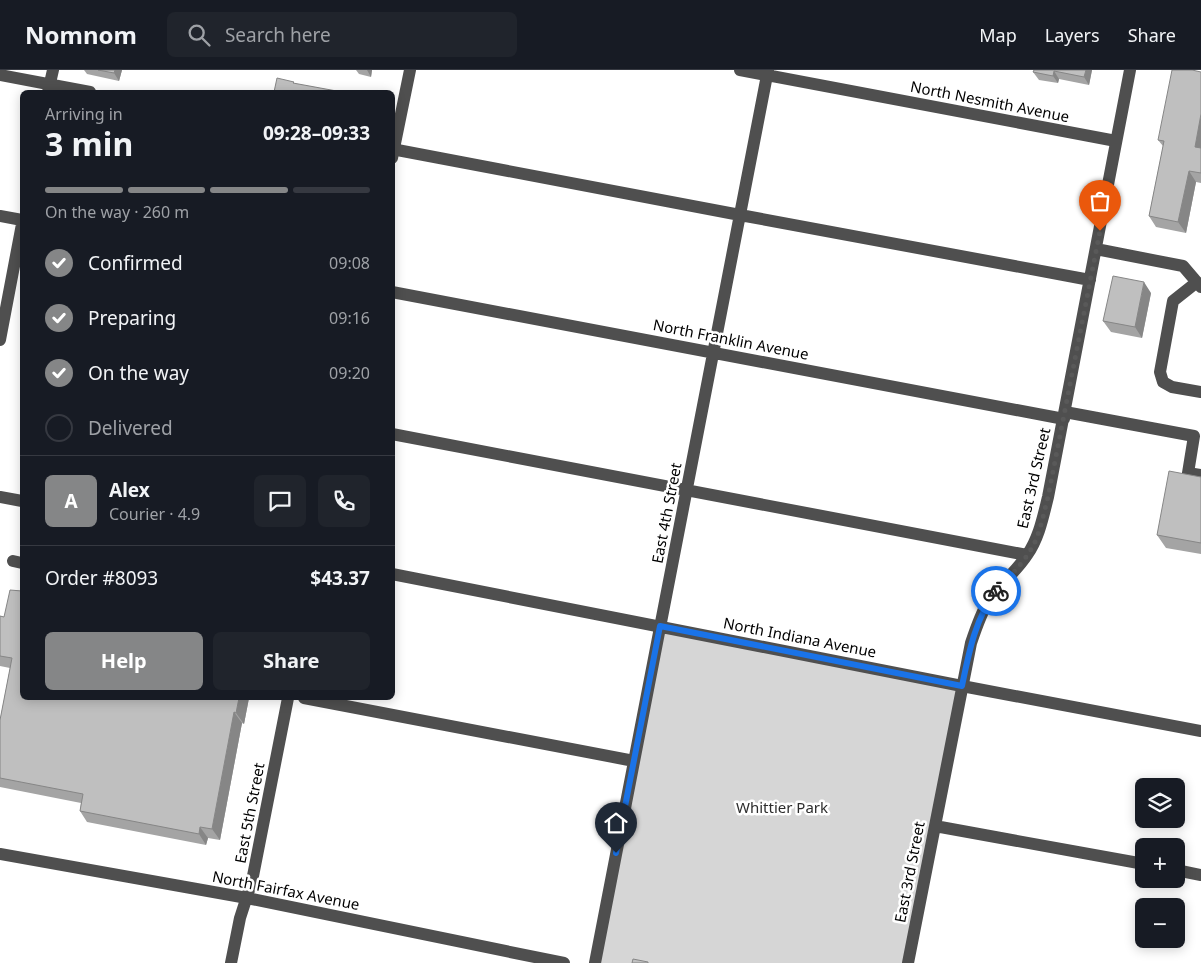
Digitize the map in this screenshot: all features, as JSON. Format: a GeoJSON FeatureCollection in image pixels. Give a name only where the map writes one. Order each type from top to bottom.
{"type":"FeatureCollection","features":[{"type":"Feature","properties":{"kind":"street"},"geometry":{"type":"LineString","coordinates":[[49,89],[53,70]]}},
{"type":"Feature","properties":{"kind":"street"},"geometry":{"type":"LineString","coordinates":[[395,142],[410,70]]}},
{"type":"Feature","properties":{"kind":"street","name":"North Nesmith Avenue"},"geometry":{"type":"LineString","coordinates":[[740,70],[768,72],[1116,142]]}},
{"type":"Feature","properties":{"kind":"street","name":"East 3rd Street"},"geometry":{"type":"LineString","coordinates":[[908,963],[971,643],[989,600],[1012,575],[1034,543],[1048,497],[1130,70]]}},
{"type":"Feature","properties":{"kind":"street","name":"East 4th Street"},"geometry":{"type":"LineString","coordinates":[[595,963],[768,72]]}},
{"type":"Feature","properties":{"kind":"street"},"geometry":{"type":"LineString","coordinates":[[0,75],[49,89],[63,90]]}},
{"type":"Feature","properties":{"kind":"street"},"geometry":{"type":"LineString","coordinates":[[395,152],[1090,280]]}},
{"type":"Feature","properties":{"kind":"street"},"geometry":{"type":"LineString","coordinates":[[0,216],[20,221]]}},
{"type":"Feature","properties":{"kind":"street"},"geometry":{"type":"LineString","coordinates":[[0,340],[20,233]]}},
{"type":"Feature","properties":{"kind":"street"},"geometry":{"type":"LineString","coordinates":[[1096,249],[1183,266],[1199,284],[1173,301],[1160,372],[1163,382],[1172,386],[1201,392]]}},
{"type":"Feature","properties":{"kind":"street","name":"North Franklin Avenue"},"geometry":{"type":"LineString","coordinates":[[395,293],[714,353],[1194,436],[1188,473],[1201,475]]}},
{"type":"Feature","properties":{"kind":"street"},"geometry":{"type":"LineString","coordinates":[[395,435],[1027,555]]}},
{"type":"Feature","properties":{"kind":"street"},"geometry":{"type":"LineString","coordinates":[[0,497],[20,501]]}},
{"type":"Feature","properties":{"kind":"street","name":"North Indiana Avenue"},"geometry":{"type":"LineString","coordinates":[[395,575],[1201,731]]}},
{"type":"Feature","properties":{"kind":"street","name":"East 5th Street"},"geometry":{"type":"LineString","coordinates":[[232,963],[240,918],[252,880],[288,700]]}},
{"type":"Feature","properties":{"kind":"street"},"geometry":{"type":"LineString","coordinates":[[314,700],[634,761]]}},
{"type":"Feature","properties":{"kind":"street"},"geometry":{"type":"LineString","coordinates":[[935,826],[1135,862]]}},
{"type":"Feature","properties":{"kind":"street","name":"North Fairfax Avenue"},"geometry":{"type":"LineString","coordinates":[[0,854],[247,898],[564,963]]}},
{"type":"Feature","properties":{"kind":"street"},"geometry":{"type":"LineString","coordinates":[[1185,872],[1201,875]]}},
{"type":"Feature","properties":{"kind":"green space","name":"Whittier Park"},"geometry":{"type":"Polygon","coordinates":[[[660,627],[962,686],[909,963],[595,963],[660,627]]]}},
{"type":"Feature","properties":{"kind":"building"},"geometry":{"type":"Polygon","coordinates":[[[98,70],[115,70],[114,73],[98,70]]]}},
{"type":"Feature","properties":{"kind":"building"},"geometry":{"type":"Polygon","coordinates":[[[1034,70],[1086,70],[1084,77],[1054,71],[1053,76],[1033,72],[1034,70]]]}},
{"type":"Feature","properties":{"kind":"building"},"geometry":{"type":"Polygon","coordinates":[[[1172,70],[1201,72],[1201,114],[1195,147],[1201,148],[1201,173],[1189,171],[1178,222],[1149,216],[1164,141],[1158,140],[1172,70]]]}},
{"type":"Feature","properties":{"kind":"building"},"geometry":{"type":"Polygon","coordinates":[[[277,78],[331,90],[274,90],[277,78]]]}},
{"type":"Feature","properties":{"kind":"building"},"geometry":{"type":"Polygon","coordinates":[[[1113,276],[1144,282],[1135,327],[1103,321],[1113,276]]]}},
{"type":"Feature","properties":{"kind":"building"},"geometry":{"type":"Polygon","coordinates":[[[1169,471],[1201,477],[1201,543],[1157,535],[1169,471]]]}},
{"type":"Feature","properties":{"kind":"building"},"geometry":{"type":"Polygon","coordinates":[[[10,590],[20,591],[20,700],[239,700],[236,713],[234,712],[212,829],[200,827],[199,834],[80,811],[83,794],[0,778],[0,720],[12,658],[0,656],[0,616],[4,617],[10,590]]]}},
{"type":"Feature","properties":{"kind":"building"},"geometry":{"type":"Polygon","coordinates":[[[633,959],[648,962],[648,963],[632,963],[633,959]]]}},
{"type":"Feature","properties":{"kind":"way so far"},"geometry":{"type":"LineString","coordinates":[[996,591],[1012,575],[1027,555],[1040,528],[1048,497],[1100,231]]}},
{"type":"Feature","properties":{"kind":"route"},"geometry":{"type":"LineString","coordinates":[[616,853],[660,626],[962,686],[971,643],[983,612],[996,591]]}}]}
